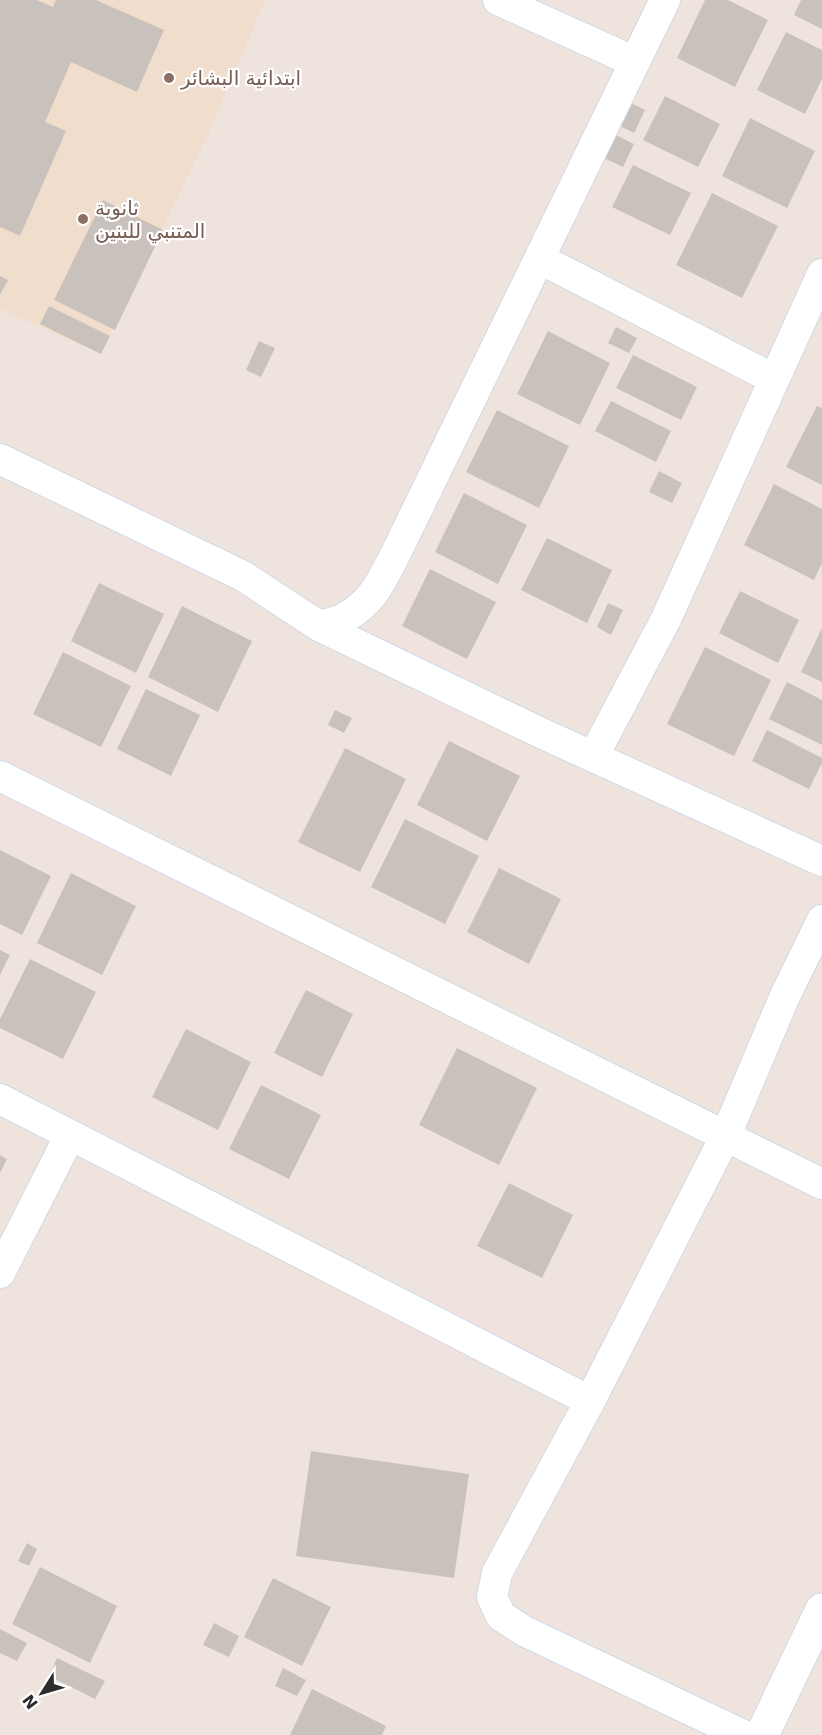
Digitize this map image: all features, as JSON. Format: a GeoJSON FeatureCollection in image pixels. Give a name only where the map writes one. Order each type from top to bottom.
{"type":"FeatureCollection","features":[{"type":"Feature","properties":{"kind":"main road"},"geometry":{"type":"LineString","coordinates":[[762,1735],[822,1610]]}},
{"type":"Feature","properties":{"kind":"street"},"geometry":{"type":"LineString","coordinates":[[498,0],[635,63]]}},
{"type":"Feature","properties":{"kind":"street"},"geometry":{"type":"LineString","coordinates":[[319,626],[346,618],[363,606],[376,592],[665,0]]}},
{"type":"Feature","properties":{"kind":"street"},"geometry":{"type":"LineString","coordinates":[[540,259],[774,379]]}},
{"type":"Feature","properties":{"kind":"street"},"geometry":{"type":"LineString","coordinates":[[593,758],[666,619],[822,274]]}},
{"type":"Feature","properties":{"kind":"street"},"geometry":{"type":"LineString","coordinates":[[0,459],[243,576],[319,626],[593,758],[822,861]]}},
{"type":"Feature","properties":{"kind":"street"},"geometry":{"type":"LineString","coordinates":[[0,776],[822,1184]]}},
{"type":"Feature","properties":{"kind":"street"},"geometry":{"type":"LineString","coordinates":[[743,1735],[524,1631],[501,1616],[492,1597],[497,1572],[590,1401],[726,1135],[784,998],[822,920]]}},
{"type":"Feature","properties":{"kind":"street"},"geometry":{"type":"LineString","coordinates":[[0,1099],[590,1401]]}},
{"type":"Feature","properties":{"kind":"street"},"geometry":{"type":"LineString","coordinates":[[0,1273],[70,1135]]}},
{"type":"Feature","properties":{"kind":"shaded area","name":"ثانوية المتنبي للبنين"},"geometry":{"type":"Polygon","coordinates":[[[0,0],[265,0],[211,128],[101,354],[0,309],[0,0]]]}},
{"type":"Feature","properties":{"kind":"building"},"geometry":{"type":"Polygon","coordinates":[[[0,0],[37,0],[53,7],[56,0],[96,0],[164,30],[137,92],[71,62],[45,122],[66,131],[20,236],[0,227],[0,0]]]}},
{"type":"Feature","properties":{"kind":"building"},"geometry":{"type":"Polygon","coordinates":[[[705,0],[728,0],[768,20],[735,87],[677,58],[705,0]]]}},
{"type":"Feature","properties":{"kind":"building"},"geometry":{"type":"Polygon","coordinates":[[[801,0],[822,0],[822,29],[794,15],[801,0]]]}},
{"type":"Feature","properties":{"kind":"building"},"geometry":{"type":"Polygon","coordinates":[[[786,32],[822,50],[822,79],[805,114],[757,90],[786,32]]]}},
{"type":"Feature","properties":{"kind":"building"},"geometry":{"type":"Polygon","coordinates":[[[665,96],[720,124],[698,167],[643,140],[665,96]]]}},
{"type":"Feature","properties":{"kind":"building"},"geometry":{"type":"Polygon","coordinates":[[[625,100],[645,110],[634,133],[614,123],[625,100]]]}},
{"type":"Feature","properties":{"kind":"building"},"geometry":{"type":"Polygon","coordinates":[[[750,118],[815,151],[787,208],[722,176],[750,118]]]}},
{"type":"Feature","properties":{"kind":"building"},"geometry":{"type":"Polygon","coordinates":[[[614,134],[634,144],[623,167],[602,157],[614,134]]]}},
{"type":"Feature","properties":{"kind":"building"},"geometry":{"type":"Polygon","coordinates":[[[633,165],[691,193],[670,235],[612,207],[633,165]]]}},
{"type":"Feature","properties":{"kind":"building"},"geometry":{"type":"Polygon","coordinates":[[[712,193],[778,226],[742,298],[676,265],[712,193]]]}},
{"type":"Feature","properties":{"kind":"building"},"geometry":{"type":"Polygon","coordinates":[[[103,200],[163,230],[115,330],[54,300],[103,200]]]}},
{"type":"Feature","properties":{"kind":"building"},"geometry":{"type":"Polygon","coordinates":[[[0,276],[8,280],[0,295],[0,276]]]}},
{"type":"Feature","properties":{"kind":"building"},"geometry":{"type":"Polygon","coordinates":[[[49,306],[110,336],[101,354],[40,324],[49,306]]]}},
{"type":"Feature","properties":{"kind":"building"},"geometry":{"type":"Polygon","coordinates":[[[616,327],[637,338],[629,353],[608,343],[616,327]]]}},
{"type":"Feature","properties":{"kind":"building"},"geometry":{"type":"Polygon","coordinates":[[[548,331],[610,363],[580,425],[517,394],[548,331]]]}},
{"type":"Feature","properties":{"kind":"building"},"geometry":{"type":"Polygon","coordinates":[[[259,341],[275,348],[261,377],[246,370],[259,341]]]}},
{"type":"Feature","properties":{"kind":"building"},"geometry":{"type":"Polygon","coordinates":[[[633,355],[697,387],[681,420],[616,388],[633,355]]]}},
{"type":"Feature","properties":{"kind":"building"},"geometry":{"type":"Polygon","coordinates":[[[611,401],[671,431],[656,462],[595,431],[611,401]]]}},
{"type":"Feature","properties":{"kind":"building"},"geometry":{"type":"Polygon","coordinates":[[[817,406],[822,408],[822,485],[786,467],[817,406]]]}},
{"type":"Feature","properties":{"kind":"building"},"geometry":{"type":"Polygon","coordinates":[[[497,410],[569,446],[539,508],[466,472],[497,410]]]}},
{"type":"Feature","properties":{"kind":"building"},"geometry":{"type":"Polygon","coordinates":[[[659,471],[682,483],[672,503],[649,492],[659,471]]]}},
{"type":"Feature","properties":{"kind":"building"},"geometry":{"type":"Polygon","coordinates":[[[774,484],[822,509],[822,563],[814,580],[744,545],[774,484]]]}},
{"type":"Feature","properties":{"kind":"building"},"geometry":{"type":"Polygon","coordinates":[[[464,493],[527,525],[498,584],[435,552],[464,493]]]}},
{"type":"Feature","properties":{"kind":"building"},"geometry":{"type":"Polygon","coordinates":[[[547,538],[612,570],[587,623],[521,590],[547,538]]]}},
{"type":"Feature","properties":{"kind":"building"},"geometry":{"type":"Polygon","coordinates":[[[430,569],[496,602],[467,659],[402,626],[430,569]]]}},
{"type":"Feature","properties":{"kind":"building"},"geometry":{"type":"Polygon","coordinates":[[[99,583],[164,614],[136,673],[71,641],[99,583]]]}},
{"type":"Feature","properties":{"kind":"building"},"geometry":{"type":"Polygon","coordinates":[[[740,591],[799,620],[778,663],[719,633],[740,591]]]}},
{"type":"Feature","properties":{"kind":"building"},"geometry":{"type":"Polygon","coordinates":[[[608,603],[623,610],[611,635],[597,627],[608,603]]]}},
{"type":"Feature","properties":{"kind":"building"},"geometry":{"type":"Polygon","coordinates":[[[182,606],[252,641],[218,712],[148,677],[182,606]]]}},
{"type":"Feature","properties":{"kind":"building"},"geometry":{"type":"Polygon","coordinates":[[[822,628],[822,682],[801,672],[822,628]]]}},
{"type":"Feature","properties":{"kind":"building"},"geometry":{"type":"Polygon","coordinates":[[[705,647],[771,680],[734,756],[667,724],[705,647]]]}},
{"type":"Feature","properties":{"kind":"building"},"geometry":{"type":"Polygon","coordinates":[[[63,652],[131,686],[101,747],[33,714],[63,652]]]}},
{"type":"Feature","properties":{"kind":"building"},"geometry":{"type":"Polygon","coordinates":[[[787,682],[822,700],[822,745],[769,719],[787,682]]]}},
{"type":"Feature","properties":{"kind":"building"},"geometry":{"type":"Polygon","coordinates":[[[146,689],[200,715],[171,776],[117,749],[146,689]]]}},
{"type":"Feature","properties":{"kind":"building"},"geometry":{"type":"Polygon","coordinates":[[[335,710],[352,718],[344,733],[328,725],[335,710]]]}},
{"type":"Feature","properties":{"kind":"building"},"geometry":{"type":"Polygon","coordinates":[[[767,730],[822,758],[822,763],[809,789],[752,761],[767,730]]]}},
{"type":"Feature","properties":{"kind":"building"},"geometry":{"type":"Polygon","coordinates":[[[449,741],[520,776],[487,841],[417,805],[449,741]]]}},
{"type":"Feature","properties":{"kind":"building"},"geometry":{"type":"Polygon","coordinates":[[[345,748],[406,779],[360,872],[298,842],[345,748]]]}},
{"type":"Feature","properties":{"kind":"building"},"geometry":{"type":"Polygon","coordinates":[[[405,819],[479,856],[445,924],[371,887],[405,819]]]}},
{"type":"Feature","properties":{"kind":"building"},"geometry":{"type":"Polygon","coordinates":[[[0,850],[51,876],[22,935],[0,924],[0,850]]]}},
{"type":"Feature","properties":{"kind":"building"},"geometry":{"type":"Polygon","coordinates":[[[499,868],[561,899],[529,964],[467,932],[499,868]]]}},
{"type":"Feature","properties":{"kind":"building"},"geometry":{"type":"Polygon","coordinates":[[[71,873],[136,906],[102,975],[37,943],[71,873]]]}},
{"type":"Feature","properties":{"kind":"building"},"geometry":{"type":"Polygon","coordinates":[[[0,950],[10,955],[0,975],[0,950]]]}},
{"type":"Feature","properties":{"kind":"building"},"geometry":{"type":"Polygon","coordinates":[[[30,959],[96,992],[63,1059],[0,1028],[0,1019],[30,959]]]}},
{"type":"Feature","properties":{"kind":"building"},"geometry":{"type":"Polygon","coordinates":[[[306,990],[353,1014],[322,1077],[274,1053],[306,990]]]}},
{"type":"Feature","properties":{"kind":"building"},"geometry":{"type":"Polygon","coordinates":[[[186,1029],[251,1062],[218,1130],[152,1097],[186,1029]]]}},
{"type":"Feature","properties":{"kind":"building"},"geometry":{"type":"Polygon","coordinates":[[[457,1048],[537,1088],[499,1165],[419,1125],[457,1048]]]}},
{"type":"Feature","properties":{"kind":"building"},"geometry":{"type":"Polygon","coordinates":[[[261,1085],[321,1115],[289,1179],[229,1149],[261,1085]]]}},
{"type":"Feature","properties":{"kind":"building"},"geometry":{"type":"Polygon","coordinates":[[[0,1155],[7,1159],[0,1173],[0,1155]]]}},
{"type":"Feature","properties":{"kind":"building"},"geometry":{"type":"Polygon","coordinates":[[[509,1183],[573,1215],[542,1278],[477,1246],[509,1183]]]}},
{"type":"Feature","properties":{"kind":"building"},"geometry":{"type":"Polygon","coordinates":[[[311,1451],[469,1474],[454,1578],[296,1556],[311,1451]]]}},
{"type":"Feature","properties":{"kind":"building"},"geometry":{"type":"Polygon","coordinates":[[[27,1543],[37,1549],[29,1566],[18,1561],[27,1543]]]}},
{"type":"Feature","properties":{"kind":"building"},"geometry":{"type":"Polygon","coordinates":[[[40,1567],[117,1606],[90,1663],[12,1624],[40,1567]]]}},
{"type":"Feature","properties":{"kind":"building"},"geometry":{"type":"Polygon","coordinates":[[[273,1578],[331,1607],[302,1666],[244,1637],[273,1578]]]}},
{"type":"Feature","properties":{"kind":"building"},"geometry":{"type":"Polygon","coordinates":[[[214,1623],[239,1636],[229,1657],[203,1645],[214,1623]]]}},
{"type":"Feature","properties":{"kind":"building"},"geometry":{"type":"Polygon","coordinates":[[[0,1629],[27,1643],[17,1661],[0,1653],[0,1629]]]}},
{"type":"Feature","properties":{"kind":"building"},"geometry":{"type":"Polygon","coordinates":[[[57,1658],[105,1681],[95,1699],[49,1676],[57,1658]]]}},
{"type":"Feature","properties":{"kind":"building"},"geometry":{"type":"Polygon","coordinates":[[[283,1668],[306,1680],[297,1696],[275,1686],[283,1668]]]}},
{"type":"Feature","properties":{"kind":"building"},"geometry":{"type":"Polygon","coordinates":[[[312,1689],[386,1726],[382,1735],[290,1735],[312,1689]]]}},
{"type":"Feature","properties":{"kind":"place","name":"ابتدائية البشائر"},"geometry":{"type":"Point","coordinates":[169,78]}},
{"type":"Feature","properties":{"kind":"place","name":"ثانوية المتنبي للبنين"},"geometry":{"type":"Point","coordinates":[83,219]}}]}
